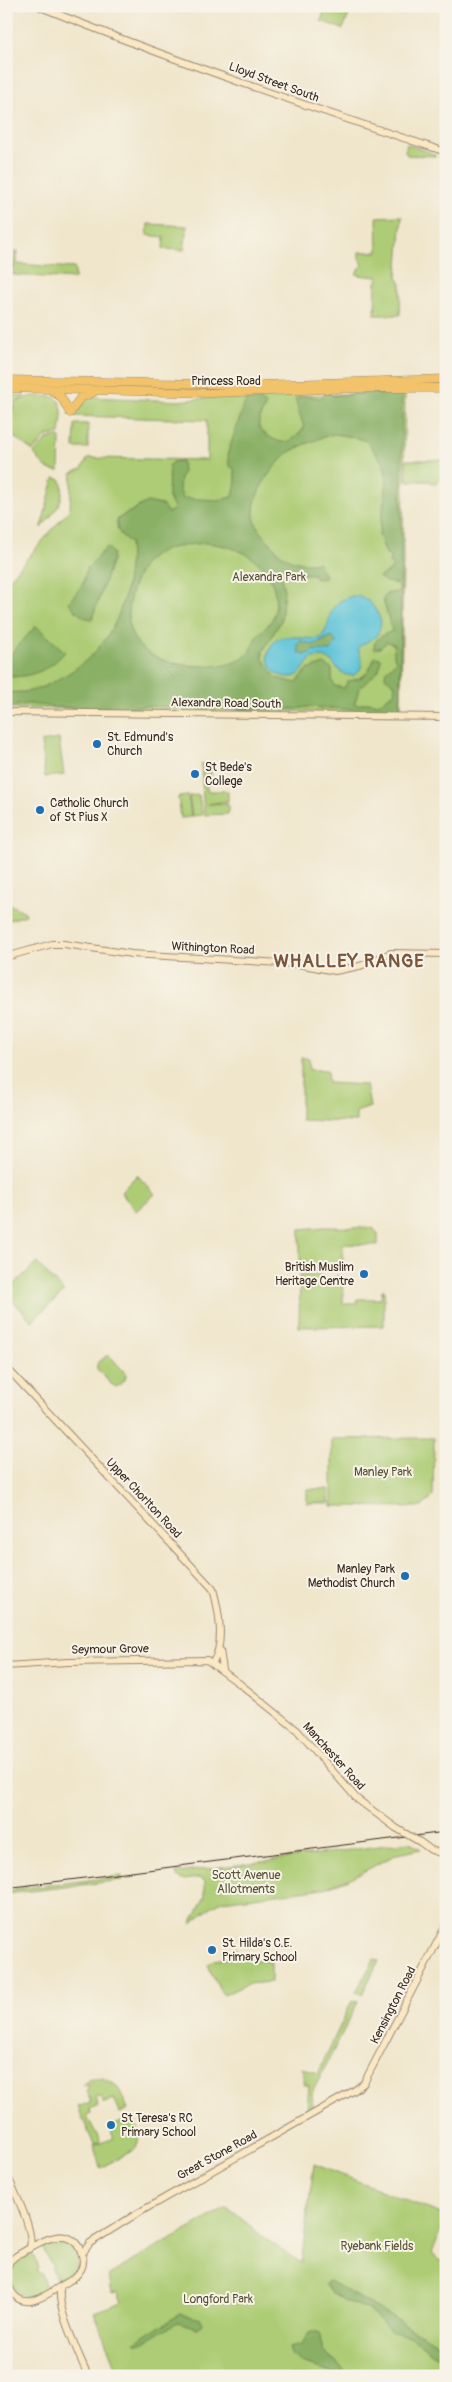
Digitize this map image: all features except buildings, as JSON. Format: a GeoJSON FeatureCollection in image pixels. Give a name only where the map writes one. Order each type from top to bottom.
{"type":"FeatureCollection","features":[{"type":"Feature","properties":{"kind":"highway","name":"Princess Road"},"geometry":{"type":"LineString","coordinates":[[6,380],[257,385],[446,379]]}},
{"type":"Feature","properties":{"kind":"highway","name":"Princess Road"},"geometry":{"type":"LineString","coordinates":[[6,388],[250,392],[358,388],[446,388]]}},
{"type":"Feature","properties":{"kind":"highway"},"geometry":{"type":"LineString","coordinates":[[50,390],[61,397],[70,413],[80,398],[89,393],[105,391]]}},
{"type":"Feature","properties":{"kind":"street","name":"Lloyd Street South"},"geometry":{"type":"LineString","coordinates":[[38,6],[96,30],[319,110],[446,152]]}},
{"type":"Feature","properties":{"kind":"street","name":"Alexandra Road South"},"geometry":{"type":"LineString","coordinates":[[6,712],[446,717]]}},
{"type":"Feature","properties":{"kind":"street","name":"Withington Road"},"geometry":{"type":"LineString","coordinates":[[6,957],[52,944],[64,944],[132,954],[298,964],[335,971],[360,966],[391,952],[446,954]]}},
{"type":"Feature","properties":{"kind":"street","name":"Upper Chorlton Road"},"geometry":{"type":"LineString","coordinates":[[6,1367],[213,1589],[217,1603],[223,1670]]}},
{"type":"Feature","properties":{"kind":"street"},"geometry":{"type":"LineString","coordinates":[[213,1662],[220,1648]]}},
{"type":"Feature","properties":{"kind":"street","name":"Seymour Grove"},"geometry":{"type":"LineString","coordinates":[[6,1666],[169,1659],[204,1659],[213,1662]]}},
{"type":"Feature","properties":{"kind":"street","name":"Manchester Road"},"geometry":{"type":"LineString","coordinates":[[213,1662],[297,1730],[357,1799],[396,1828],[431,1850],[446,1855]]}},
{"type":"Feature","properties":{"kind":"street","name":"Kensington Road"},"geometry":{"type":"LineString","coordinates":[[356,2090],[370,2075],[446,1925]]}},
{"type":"Feature","properties":{"kind":"street","name":"Great Stone Road"},"geometry":{"type":"LineString","coordinates":[[47,2296],[80,2271],[83,2264],[82,2254],[90,2242],[356,2090]]}},
{"type":"Feature","properties":{"kind":"street"},"geometry":{"type":"LineString","coordinates":[[6,2173],[26,2220],[35,2236],[43,2242]]}},
{"type":"Feature","properties":{"kind":"street"},"geometry":{"type":"LineString","coordinates":[[26,2220],[32,2241],[29,2249]]}},
{"type":"Feature","properties":{"kind":"street"},"geometry":{"type":"LineString","coordinates":[[6,2270],[13,2258],[43,2242],[60,2236],[75,2242],[90,2242]]}},
{"type":"Feature","properties":{"kind":"street"},"geometry":{"type":"LineString","coordinates":[[75,2242],[82,2254]]}},
{"type":"Feature","properties":{"kind":"street"},"geometry":{"type":"LineString","coordinates":[[7,2282],[14,2295]]}},
{"type":"Feature","properties":{"kind":"street"},"geometry":{"type":"LineString","coordinates":[[61,2286],[59,2295],[62,2308],[88,2376]]}},
{"type":"Feature","properties":{"kind":"street"},"geometry":{"type":"LineString","coordinates":[[6,2293],[30,2302],[47,2296],[53,2298],[62,2308]]}},
{"type":"Feature","properties":{"kind":"green space"},"geometry":{"type":"Polygon","coordinates":[[[326,6],[335,6],[350,12],[343,29],[321,21],[326,6]]]}},
{"type":"Feature","properties":{"kind":"green space"},"geometry":{"type":"Polygon","coordinates":[[[407,144],[436,156],[407,155],[405,151],[407,144]]]}},
{"type":"Feature","properties":{"kind":"green space"},"geometry":{"type":"Polygon","coordinates":[[[402,216],[397,277],[401,284],[400,315],[375,315],[376,283],[379,277],[357,275],[357,271],[363,265],[359,258],[359,252],[378,252],[377,217],[402,216]]]}},
{"type":"Feature","properties":{"kind":"green space"},"geometry":{"type":"Polygon","coordinates":[[[148,224],[187,226],[184,250],[163,249],[164,237],[147,235],[148,224]]]}},
{"type":"Feature","properties":{"kind":"green space"},"geometry":{"type":"Polygon","coordinates":[[[15,251],[18,251],[17,264],[75,268],[75,279],[13,275],[15,251]]]}},
{"type":"Feature","properties":{"kind":"green space"},"geometry":{"type":"Polygon","coordinates":[[[373,391],[380,395],[392,391],[402,395],[400,707],[397,710],[379,711],[308,707],[296,709],[239,709],[232,705],[206,708],[143,706],[131,708],[58,707],[27,704],[6,707],[6,692],[30,691],[57,680],[82,664],[108,636],[123,602],[129,563],[130,542],[120,533],[117,527],[117,519],[147,502],[162,505],[168,513],[175,509],[168,497],[169,465],[172,462],[182,461],[183,472],[180,478],[179,490],[182,498],[217,500],[233,497],[236,481],[234,469],[229,465],[228,452],[246,400],[259,399],[266,404],[260,418],[259,427],[267,435],[282,442],[293,439],[304,428],[295,399],[304,396],[321,398],[328,392],[333,396],[373,391]],[[334,434],[288,453],[270,473],[257,497],[254,515],[259,529],[264,536],[278,552],[288,559],[306,563],[318,562],[326,578],[316,579],[313,574],[303,574],[284,568],[280,570],[284,590],[281,621],[263,651],[263,659],[276,678],[296,683],[307,670],[324,664],[332,669],[332,681],[335,686],[344,688],[348,681],[359,679],[366,674],[375,657],[381,658],[379,670],[360,688],[354,704],[378,704],[394,693],[395,685],[385,677],[385,674],[396,661],[394,644],[387,642],[380,648],[374,649],[374,645],[380,637],[392,631],[383,600],[386,594],[400,591],[398,584],[386,582],[379,577],[390,571],[393,566],[389,563],[390,557],[386,554],[379,535],[387,481],[384,464],[367,441],[334,434]],[[205,543],[178,546],[165,550],[149,559],[138,576],[132,591],[128,610],[129,626],[135,639],[144,650],[156,657],[187,665],[217,666],[230,664],[246,656],[256,637],[272,620],[276,606],[275,594],[272,582],[259,563],[240,551],[217,544],[205,543]]]}},
{"type":"Feature","properties":{"kind":"green space","name":"Alexandra Park"},"geometry":{"type":"Polygon","coordinates":[[[405,392],[401,713],[6,708],[6,583],[70,509],[72,473],[82,469],[88,458],[207,460],[207,420],[75,416],[84,401],[91,397],[178,401],[208,398],[405,392]]]}},
{"type":"Feature","properties":{"kind":"green space"},"geometry":{"type":"Polygon","coordinates":[[[6,394],[25,396],[14,404],[6,419],[6,394]]]}},
{"type":"Feature","properties":{"kind":"green space"},"geometry":{"type":"Polygon","coordinates":[[[33,396],[55,397],[61,404],[62,414],[60,434],[47,436],[33,451],[7,434],[10,415],[13,409],[21,401],[33,396]]]}},
{"type":"Feature","properties":{"kind":"green space"},"geometry":{"type":"Polygon","coordinates":[[[75,424],[88,424],[88,448],[74,448],[75,424]]]}},
{"type":"Feature","properties":{"kind":"green space"},"geometry":{"type":"Polygon","coordinates":[[[60,437],[59,471],[47,468],[34,453],[48,439],[60,437]]]}},
{"type":"Feature","properties":{"kind":"green space"},"geometry":{"type":"Polygon","coordinates":[[[406,460],[446,460],[446,466],[435,485],[429,481],[406,481],[406,460]]]}},
{"type":"Feature","properties":{"kind":"green space"},"geometry":{"type":"Polygon","coordinates":[[[54,478],[61,480],[62,494],[58,506],[41,528],[54,478]]]}},
{"type":"Feature","properties":{"kind":"green space"},"geometry":{"type":"Polygon","coordinates":[[[107,547],[113,554],[112,560],[92,619],[79,614],[69,602],[83,584],[87,568],[107,547]]]}},
{"type":"Feature","properties":{"kind":"green space"},"geometry":{"type":"Polygon","coordinates":[[[36,626],[65,652],[59,659],[39,672],[24,676],[6,677],[6,659],[36,626]]]}},
{"type":"Feature","properties":{"kind":"green space"},"geometry":{"type":"Polygon","coordinates":[[[332,636],[336,642],[331,651],[317,650],[305,655],[299,653],[298,644],[301,641],[318,643],[332,636]]]}},
{"type":"Feature","properties":{"kind":"green space"},"geometry":{"type":"Polygon","coordinates":[[[59,739],[64,775],[45,777],[41,742],[59,739]]]}},
{"type":"Feature","properties":{"kind":"green space"},"geometry":{"type":"Polygon","coordinates":[[[211,763],[211,784],[207,784],[207,791],[228,791],[228,801],[208,804],[228,803],[228,814],[204,815],[201,764],[211,763]]]}},
{"type":"Feature","properties":{"kind":"green space"},"geometry":{"type":"Polygon","coordinates":[[[199,795],[202,815],[192,816],[189,796],[199,795]]]}},
{"type":"Feature","properties":{"kind":"green space"},"geometry":{"type":"Polygon","coordinates":[[[188,796],[191,817],[181,818],[178,797],[188,796]]]}},
{"type":"Feature","properties":{"kind":"green space"},"geometry":{"type":"Polygon","coordinates":[[[11,905],[25,912],[26,915],[6,921],[6,908],[11,905]]]}},
{"type":"Feature","properties":{"kind":"green space"},"geometry":{"type":"Polygon","coordinates":[[[301,1058],[309,1058],[309,1070],[327,1070],[328,1083],[366,1085],[370,1107],[356,1112],[356,1122],[301,1120],[301,1058]]]}},
{"type":"Feature","properties":{"kind":"green space"},"geometry":{"type":"Polygon","coordinates":[[[137,1175],[155,1194],[136,1211],[121,1192],[137,1175]]]}},
{"type":"Feature","properties":{"kind":"green space"},"geometry":{"type":"Polygon","coordinates":[[[325,1227],[373,1228],[378,1234],[378,1245],[343,1244],[343,1271],[336,1270],[336,1266],[324,1266],[324,1270],[300,1270],[300,1229],[325,1227]]]}},
{"type":"Feature","properties":{"kind":"green space"},"geometry":{"type":"Polygon","coordinates":[[[37,1263],[64,1292],[32,1321],[6,1294],[6,1291],[37,1263]]]}},
{"type":"Feature","properties":{"kind":"green space"},"geometry":{"type":"Polygon","coordinates":[[[300,1275],[323,1276],[324,1280],[336,1280],[336,1276],[343,1276],[343,1304],[357,1304],[357,1299],[381,1299],[382,1290],[384,1290],[384,1326],[299,1327],[300,1275]]]}},
{"type":"Feature","properties":{"kind":"green space"},"geometry":{"type":"Polygon","coordinates":[[[106,1356],[110,1356],[126,1374],[125,1380],[117,1387],[111,1384],[97,1369],[97,1364],[106,1356]]]}},
{"type":"Feature","properties":{"kind":"green space","name":"Manley Park"},"geometry":{"type":"Polygon","coordinates":[[[434,1438],[433,1496],[422,1507],[332,1506],[332,1439],[434,1438]]]}},
{"type":"Feature","properties":{"kind":"green space"},"geometry":{"type":"Polygon","coordinates":[[[307,1489],[329,1489],[329,1503],[307,1503],[307,1489]]]}},
{"type":"Feature","properties":{"kind":"green space","name":"Scott Avenue Allotments"},"geometry":{"type":"Polygon","coordinates":[[[410,1842],[421,1849],[397,1854],[349,1879],[324,1888],[222,1901],[211,1907],[191,1924],[205,1896],[205,1881],[200,1878],[183,1880],[177,1877],[176,1873],[410,1842]]]}},
{"type":"Feature","properties":{"kind":"green space"},"geometry":{"type":"Polygon","coordinates":[[[122,1876],[122,1880],[6,1894],[6,1890],[122,1876]]]}},
{"type":"Feature","properties":{"kind":"green space"},"geometry":{"type":"Polygon","coordinates":[[[235,1948],[238,1957],[271,1962],[271,1982],[247,1984],[224,1995],[219,1989],[208,1965],[214,1960],[234,1957],[235,1948]]]}},
{"type":"Feature","properties":{"kind":"green space"},"geometry":{"type":"Polygon","coordinates":[[[374,1959],[379,1960],[362,1994],[356,1992],[374,1959]]]}},
{"type":"Feature","properties":{"kind":"green space"},"geometry":{"type":"Polygon","coordinates":[[[352,2001],[358,2002],[312,2093],[313,2109],[307,2112],[309,2085],[305,2085],[302,2068],[318,2073],[352,2001]]]}},
{"type":"Feature","properties":{"kind":"green space"},"geometry":{"type":"Polygon","coordinates":[[[103,2078],[118,2087],[128,2109],[120,2113],[114,2099],[104,2103],[101,2097],[97,2096],[95,2098],[98,2105],[90,2109],[91,2113],[87,2117],[101,2142],[94,2145],[78,2107],[91,2102],[86,2091],[89,2086],[82,2085],[90,2079],[103,2078]]]}},
{"type":"Feature","properties":{"kind":"green space"},"geometry":{"type":"Polygon","coordinates":[[[132,2117],[139,2137],[137,2146],[134,2150],[100,2168],[94,2146],[114,2138],[109,2128],[132,2117]]]}},
{"type":"Feature","properties":{"kind":"green space","name":"Longford Park"},"geometry":{"type":"Polygon","coordinates":[[[314,2164],[446,2216],[432,2253],[437,2259],[446,2264],[446,2376],[119,2376],[94,2312],[122,2302],[118,2292],[112,2293],[109,2275],[227,2207],[266,2239],[301,2263],[314,2164]]]}},
{"type":"Feature","properties":{"kind":"green space"},"geometry":{"type":"Polygon","coordinates":[[[56,2240],[68,2242],[76,2251],[79,2259],[76,2271],[59,2282],[51,2269],[53,2265],[49,2262],[43,2248],[44,2245],[56,2240]]]}},
{"type":"Feature","properties":{"kind":"green space"},"geometry":{"type":"Polygon","coordinates":[[[29,2253],[34,2256],[39,2268],[37,2271],[41,2274],[47,2290],[32,2298],[21,2295],[13,2287],[9,2276],[12,2265],[29,2253]]]}},
{"type":"Feature","properties":{"kind":"green space"},"geometry":{"type":"Polygon","coordinates":[[[330,2281],[446,2348],[446,2360],[433,2354],[410,2336],[392,2332],[367,2309],[345,2301],[331,2292],[325,2284],[330,2281]]]}},
{"type":"Feature","properties":{"kind":"green space"},"geometry":{"type":"Polygon","coordinates":[[[180,2314],[200,2319],[202,2324],[197,2328],[178,2322],[143,2342],[138,2344],[135,2342],[180,2314]]]}},
{"type":"Feature","properties":{"kind":"green space"},"geometry":{"type":"Polygon","coordinates":[[[309,2332],[319,2332],[323,2352],[352,2376],[334,2376],[332,2372],[304,2364],[291,2355],[289,2347],[302,2344],[309,2332]]]}},
{"type":"Feature","properties":{"kind":"water"},"geometry":{"type":"Polygon","coordinates":[[[352,596],[358,596],[367,600],[374,607],[381,621],[376,636],[358,648],[362,664],[360,670],[353,676],[347,675],[329,659],[315,657],[296,676],[285,677],[275,672],[270,665],[268,654],[277,639],[291,636],[321,637],[328,625],[330,614],[336,604],[352,596]],[[332,636],[313,645],[301,641],[298,644],[299,653],[305,655],[314,650],[331,651],[336,642],[332,636]]]}},
{"type":"Feature","properties":{"kind":"tram line"},"geometry":{"type":"LineString","coordinates":[[6,1888],[446,1832]]}},
{"type":"Feature","properties":{"kind":"place","name":"St. Edmund's Church"},"geometry":{"type":"Point","coordinates":[97,744]}},
{"type":"Feature","properties":{"kind":"place","name":"St Bede's College"},"geometry":{"type":"Point","coordinates":[195,774]}},
{"type":"Feature","properties":{"kind":"place","name":"Catholic Church of St Pius X"},"geometry":{"type":"Point","coordinates":[40,810]}},
{"type":"Feature","properties":{"kind":"place","name":"British Muslim Heritage Centre"},"geometry":{"type":"Point","coordinates":[364,1274]}},
{"type":"Feature","properties":{"kind":"place","name":"Manley Park Methodist Church"},"geometry":{"type":"Point","coordinates":[405,1576]}},
{"type":"Feature","properties":{"kind":"place","name":"St. Hilda's C.E. Primary School"},"geometry":{"type":"Point","coordinates":[212,1950]}},
{"type":"Feature","properties":{"kind":"place","name":"St Teresa's RC Primary School"},"geometry":{"type":"Point","coordinates":[111,2125]}},
{"type":"Feature","properties":{"kind":"district","name":"WHALLEY RANGE"},"geometry":{"type":"Point","coordinates":[349,961]}},
{"type":"Feature","properties":{"kind":"park label","name":"Ryebank Fields"},"geometry":{"type":"Point","coordinates":[377,2246]}}]}
